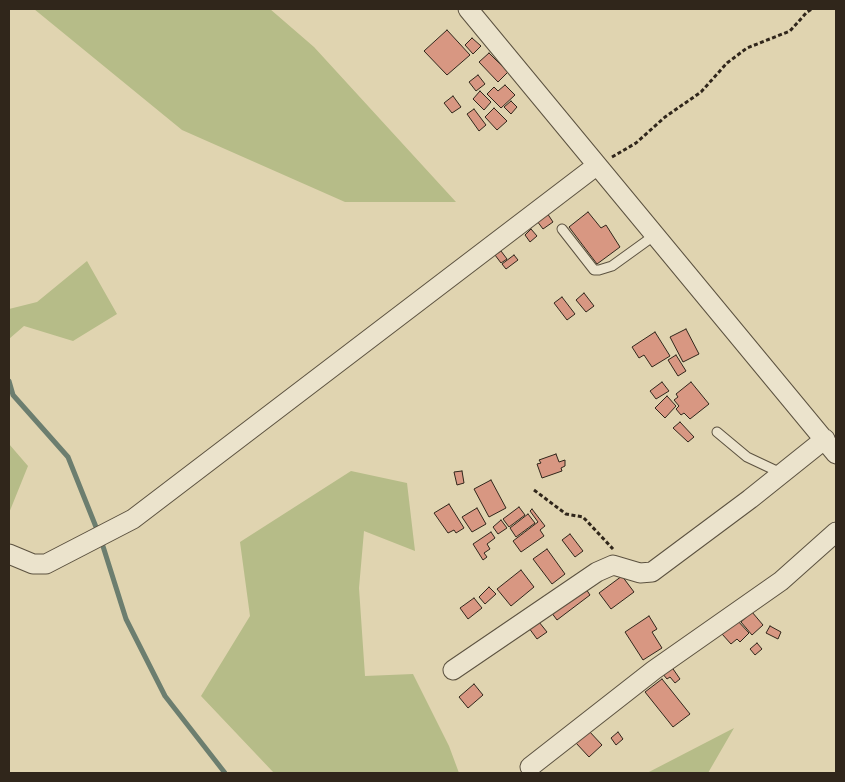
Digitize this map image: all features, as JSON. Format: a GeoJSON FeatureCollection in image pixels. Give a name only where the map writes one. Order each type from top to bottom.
{"type":"FeatureCollection","features":[{"type":"Feature","properties":{"kind":"street"},"geometry":{"type":"LineString","coordinates":[[468,9],[836,454]]}},
{"type":"Feature","properties":{"kind":"street"},"geometry":{"type":"LineString","coordinates":[[9,554],[33,564],[46,564],[133,519],[596,166]]}},
{"type":"Feature","properties":{"kind":"street"},"geometry":{"type":"LineString","coordinates":[[453,670],[598,572],[613,565],[640,573],[652,572],[750,499],[825,439]]}},
{"type":"Feature","properties":{"kind":"street"},"geometry":{"type":"LineString","coordinates":[[530,767],[654,670],[781,581],[836,532]]}},
{"type":"Feature","properties":{"kind":"lane"},"geometry":{"type":"LineString","coordinates":[[562,229],[594,270],[612,266],[656,235]]}},
{"type":"Feature","properties":{"kind":"lane"},"geometry":{"type":"LineString","coordinates":[[717,432],[747,457],[781,473]]}},
{"type":"Feature","properties":{"kind":"path"},"geometry":{"type":"LineString","coordinates":[[596,166],[636,143],[665,117],[701,92],[727,63],[747,48],[790,31],[806,12],[812,9]]}},
{"type":"Feature","properties":{"kind":"path"},"geometry":{"type":"LineString","coordinates":[[534,490],[566,514],[583,516],[616,553]]}},
{"type":"Feature","properties":{"kind":"green space"},"geometry":{"type":"Polygon","coordinates":[[[34,9],[270,9],[314,47],[456,202],[345,202],[182,130],[34,9]]]}},
{"type":"Feature","properties":{"kind":"green space"},"geometry":{"type":"Polygon","coordinates":[[[87,261],[117,314],[73,341],[24,326],[9,339],[9,309],[37,302],[87,261]]]}},
{"type":"Feature","properties":{"kind":"green space"},"geometry":{"type":"Polygon","coordinates":[[[9,444],[28,466],[9,513],[9,444]]]}},
{"type":"Feature","properties":{"kind":"green space"},"geometry":{"type":"Polygon","coordinates":[[[351,471],[407,483],[415,551],[364,531],[359,588],[365,676],[413,674],[449,746],[459,773],[274,773],[201,696],[250,616],[240,542],[351,471]]]}},
{"type":"Feature","properties":{"kind":"green space"},"geometry":{"type":"Polygon","coordinates":[[[734,728],[708,773],[647,773],[734,728]]]}},
{"type":"Feature","properties":{"kind":"building"},"geometry":{"type":"Polygon","coordinates":[[[447,30],[470,55],[447,75],[424,51],[447,30]]]}},
{"type":"Feature","properties":{"kind":"building"},"geometry":{"type":"Polygon","coordinates":[[[472,38],[481,46],[473,54],[465,45],[472,38]]]}},
{"type":"Feature","properties":{"kind":"building"},"geometry":{"type":"Polygon","coordinates":[[[489,53],[508,72],[498,82],[479,62],[489,53]]]}},
{"type":"Feature","properties":{"kind":"building"},"geometry":{"type":"Polygon","coordinates":[[[478,75],[485,84],[476,91],[469,82],[478,75]]]}},
{"type":"Feature","properties":{"kind":"building"},"geometry":{"type":"Polygon","coordinates":[[[505,85],[515,95],[501,108],[487,94],[494,87],[498,91],[505,85]]]}},
{"type":"Feature","properties":{"kind":"building"},"geometry":{"type":"Polygon","coordinates":[[[480,91],[491,102],[484,110],[473,99],[480,91]]]}},
{"type":"Feature","properties":{"kind":"building"},"geometry":{"type":"Polygon","coordinates":[[[453,96],[461,107],[452,113],[444,103],[453,96]]]}},
{"type":"Feature","properties":{"kind":"building"},"geometry":{"type":"Polygon","coordinates":[[[511,101],[517,107],[511,114],[504,107],[511,101]]]}},
{"type":"Feature","properties":{"kind":"building"},"geometry":{"type":"Polygon","coordinates":[[[494,108],[507,121],[497,130],[485,117],[494,108]]]}},
{"type":"Feature","properties":{"kind":"building"},"geometry":{"type":"Polygon","coordinates":[[[474,109],[486,125],[479,131],[467,114],[474,109]]]}},
{"type":"Feature","properties":{"kind":"building"},"geometry":{"type":"Polygon","coordinates":[[[588,212],[601,228],[606,225],[620,247],[597,264],[569,227],[588,212]]]}},
{"type":"Feature","properties":{"kind":"building"},"geometry":{"type":"Polygon","coordinates":[[[547,213],[553,222],[543,229],[537,221],[547,213]]]}},
{"type":"Feature","properties":{"kind":"building"},"geometry":{"type":"Polygon","coordinates":[[[531,229],[537,236],[530,242],[525,235],[531,229]]]}},
{"type":"Feature","properties":{"kind":"building"},"geometry":{"type":"Polygon","coordinates":[[[501,251],[507,259],[501,263],[495,255],[501,251]]]}},
{"type":"Feature","properties":{"kind":"building"},"geometry":{"type":"Polygon","coordinates":[[[514,255],[518,260],[506,269],[502,264],[514,255]]]}},
{"type":"Feature","properties":{"kind":"building"},"geometry":{"type":"Polygon","coordinates":[[[584,293],[594,306],[586,312],[576,300],[584,293]]]}},
{"type":"Feature","properties":{"kind":"building"},"geometry":{"type":"Polygon","coordinates":[[[562,297],[575,314],[567,320],[554,303],[562,297]]]}},
{"type":"Feature","properties":{"kind":"building"},"geometry":{"type":"Polygon","coordinates":[[[686,329],[699,354],[683,362],[670,337],[686,329]]]}},
{"type":"Feature","properties":{"kind":"building"},"geometry":{"type":"Polygon","coordinates":[[[655,332],[670,356],[652,367],[644,355],[639,358],[632,347],[655,332]]]}},
{"type":"Feature","properties":{"kind":"building"},"geometry":{"type":"Polygon","coordinates":[[[676,355],[686,371],[678,376],[668,360],[676,355]]]}},
{"type":"Feature","properties":{"kind":"building"},"geometry":{"type":"Polygon","coordinates":[[[662,382],[669,391],[656,399],[650,391],[662,382]]]}},
{"type":"Feature","properties":{"kind":"building"},"geometry":{"type":"Polygon","coordinates":[[[691,382],[709,404],[690,419],[684,413],[681,415],[676,409],[679,406],[674,400],[678,397],[676,394],[691,382]]]}},
{"type":"Feature","properties":{"kind":"building"},"geometry":{"type":"Polygon","coordinates":[[[667,396],[676,406],[665,418],[655,408],[667,396]]]}},
{"type":"Feature","properties":{"kind":"building"},"geometry":{"type":"Polygon","coordinates":[[[680,422],[694,437],[688,442],[673,428],[680,422]]]}},
{"type":"Feature","properties":{"kind":"building"},"geometry":{"type":"Polygon","coordinates":[[[556,454],[559,462],[565,460],[565,466],[561,468],[562,471],[542,478],[537,464],[541,463],[539,460],[556,454]]]}},
{"type":"Feature","properties":{"kind":"building"},"geometry":{"type":"Polygon","coordinates":[[[462,471],[464,483],[457,485],[454,472],[462,471]]]}},
{"type":"Feature","properties":{"kind":"building"},"geometry":{"type":"Polygon","coordinates":[[[491,480],[506,508],[489,517],[474,489],[491,480]]]}},
{"type":"Feature","properties":{"kind":"building"},"geometry":{"type":"Polygon","coordinates":[[[449,504],[464,528],[456,533],[454,530],[448,533],[434,513],[449,504]]]}},
{"type":"Feature","properties":{"kind":"building"},"geometry":{"type":"Polygon","coordinates":[[[519,507],[525,515],[509,527],[503,519],[519,507]]]}},
{"type":"Feature","properties":{"kind":"building"},"geometry":{"type":"Polygon","coordinates":[[[477,508],[486,524],[472,532],[462,517],[477,508]]]}},
{"type":"Feature","properties":{"kind":"building"},"geometry":{"type":"Polygon","coordinates":[[[532,509],[545,526],[540,530],[544,536],[521,552],[513,541],[538,522],[530,511],[532,509]]]}},
{"type":"Feature","properties":{"kind":"building"},"geometry":{"type":"Polygon","coordinates":[[[528,514],[535,523],[516,537],[510,528],[528,514]]]}},
{"type":"Feature","properties":{"kind":"building"},"geometry":{"type":"Polygon","coordinates":[[[501,520],[507,528],[498,534],[493,527],[501,520]]]}},
{"type":"Feature","properties":{"kind":"building"},"geometry":{"type":"Polygon","coordinates":[[[491,532],[495,538],[487,544],[490,549],[484,553],[487,557],[483,560],[473,544],[491,532]]]}},
{"type":"Feature","properties":{"kind":"building"},"geometry":{"type":"Polygon","coordinates":[[[570,534],[583,551],[575,557],[562,540],[570,534]]]}},
{"type":"Feature","properties":{"kind":"building"},"geometry":{"type":"Polygon","coordinates":[[[547,549],[565,574],[552,584],[533,559],[547,549]]]}},
{"type":"Feature","properties":{"kind":"building"},"geometry":{"type":"Polygon","coordinates":[[[521,570],[534,587],[511,606],[497,589],[521,570]]]}},
{"type":"Feature","properties":{"kind":"building"},"geometry":{"type":"Polygon","coordinates":[[[622,576],[634,592],[611,609],[599,593],[622,576]]]}},
{"type":"Feature","properties":{"kind":"building"},"geometry":{"type":"Polygon","coordinates":[[[582,583],[590,595],[557,620],[548,608],[582,583]]]}},
{"type":"Feature","properties":{"kind":"building"},"geometry":{"type":"Polygon","coordinates":[[[489,587],[496,594],[485,604],[479,597],[489,587]]]}},
{"type":"Feature","properties":{"kind":"building"},"geometry":{"type":"Polygon","coordinates":[[[474,598],[482,608],[468,619],[460,608],[474,598]]]}},
{"type":"Feature","properties":{"kind":"building"},"geometry":{"type":"Polygon","coordinates":[[[752,612],[763,625],[752,635],[741,622],[752,612]]]}},
{"type":"Feature","properties":{"kind":"building"},"geometry":{"type":"Polygon","coordinates":[[[649,616],[657,629],[652,632],[662,648],[643,660],[625,632],[649,616]]]}},
{"type":"Feature","properties":{"kind":"building"},"geometry":{"type":"Polygon","coordinates":[[[535,617],[547,632],[537,639],[526,624],[535,617]]]}},
{"type":"Feature","properties":{"kind":"building"},"geometry":{"type":"Polygon","coordinates":[[[737,620],[749,633],[740,642],[737,639],[731,644],[722,634],[737,620]]]}},
{"type":"Feature","properties":{"kind":"building"},"geometry":{"type":"Polygon","coordinates":[[[770,626],[781,632],[778,639],[766,633],[770,626]]]}},
{"type":"Feature","properties":{"kind":"building"},"geometry":{"type":"Polygon","coordinates":[[[757,643],[762,649],[755,655],[750,649],[757,643]]]}},
{"type":"Feature","properties":{"kind":"building"},"geometry":{"type":"Polygon","coordinates":[[[671,666],[680,679],[675,683],[670,677],[667,679],[662,673],[671,666]]]}},
{"type":"Feature","properties":{"kind":"building"},"geometry":{"type":"Polygon","coordinates":[[[662,679],[690,714],[673,727],[645,692],[662,679]]]}},
{"type":"Feature","properties":{"kind":"building"},"geometry":{"type":"Polygon","coordinates":[[[474,684],[483,695],[468,708],[459,697],[474,684]]]}},
{"type":"Feature","properties":{"kind":"building"},"geometry":{"type":"Polygon","coordinates":[[[589,731],[602,745],[589,757],[576,743],[589,731]]]}},
{"type":"Feature","properties":{"kind":"building"},"geometry":{"type":"Polygon","coordinates":[[[618,732],[623,739],[616,745],[611,738],[618,732]]]}},
{"type":"Feature","properties":{"kind":"waterway"},"geometry":{"type":"LineString","coordinates":[[9,381],[13,395],[68,457],[98,532]]}},
{"type":"Feature","properties":{"kind":"waterway"},"geometry":{"type":"LineString","coordinates":[[101,540],[126,619],[165,696],[225,773]]}}]}
